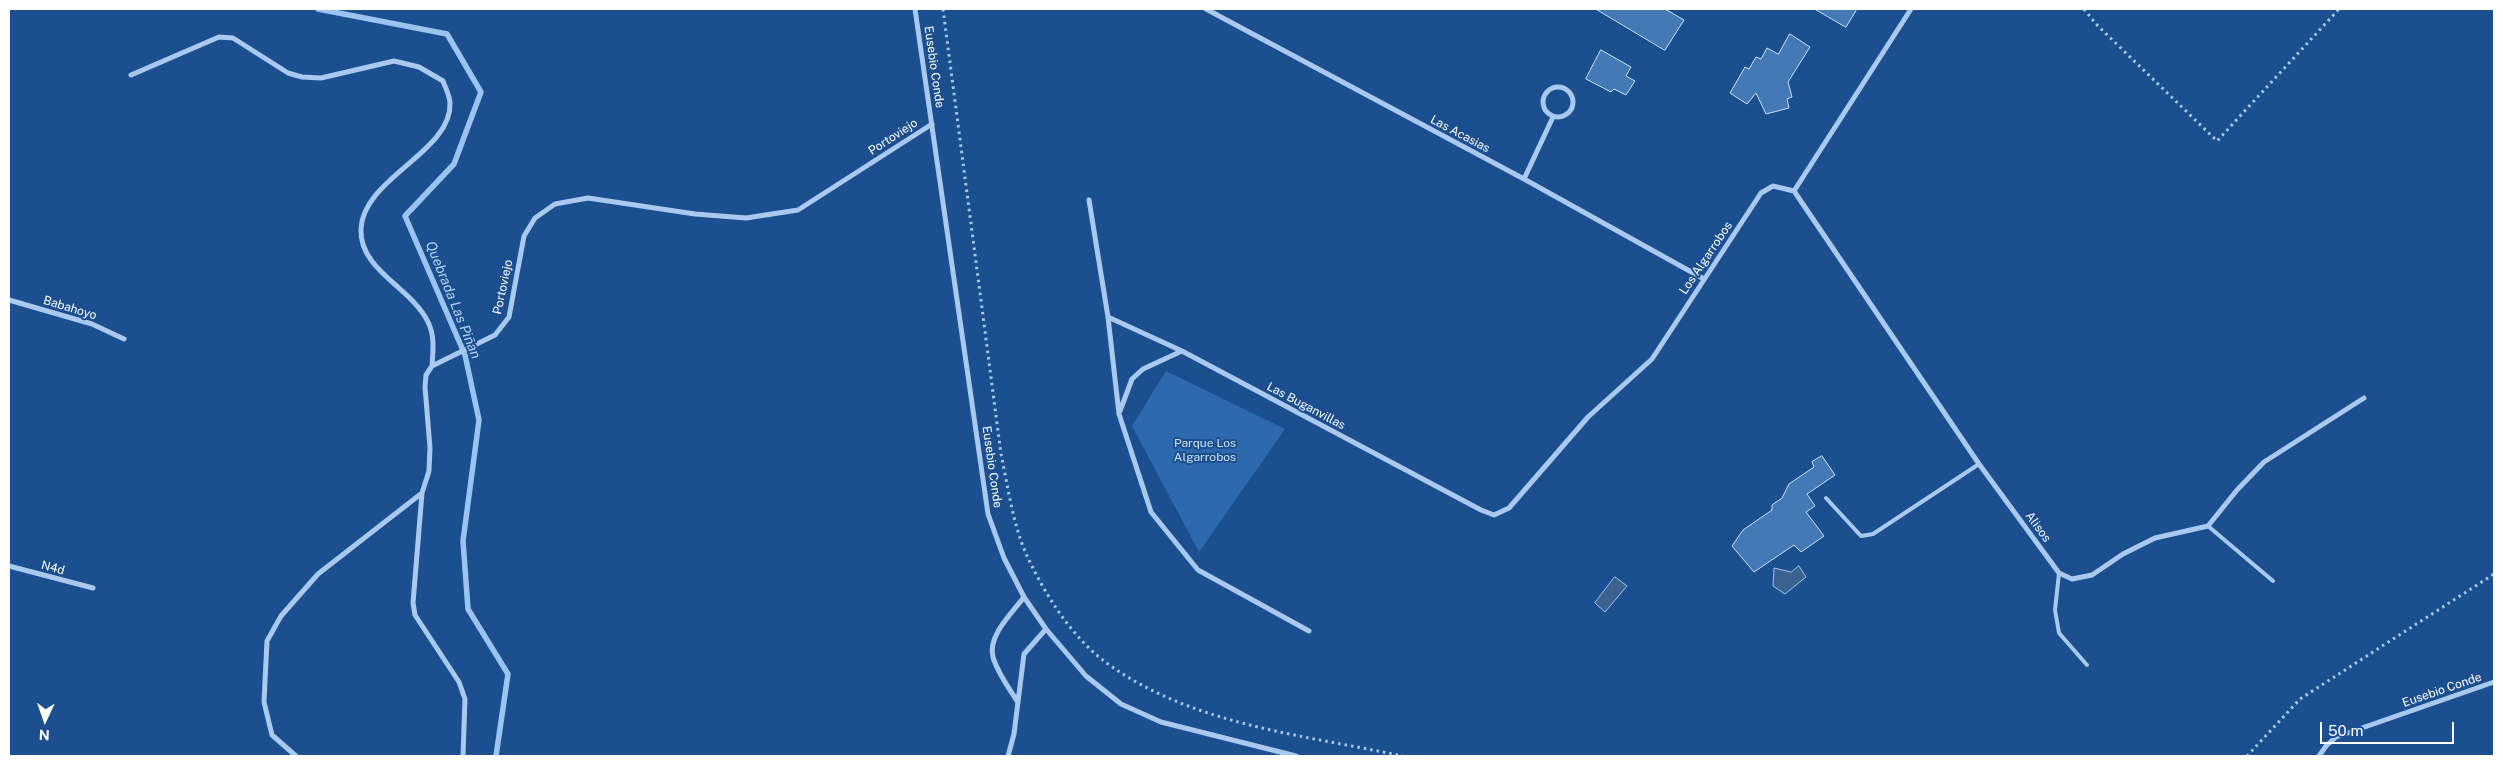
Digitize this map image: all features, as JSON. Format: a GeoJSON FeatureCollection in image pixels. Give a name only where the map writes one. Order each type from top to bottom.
{"type":"FeatureCollection","features":[{"type":"Feature","properties":{"kind":"street","name":"Eusebio Conde"},"geometry":{"type":"LineString","coordinates":[[915,9],[988,514],[1004,558],[1024,596],[1046,629],[1086,676],[1120,704],[1161,722],[1296,756]]}},
{"type":"Feature","properties":{"kind":"street","name":"Las Acasias"},"geometry":{"type":"LineString","coordinates":[[1206,9],[1524,179],[1704,279]]}},
{"type":"Feature","properties":{"kind":"street"},"geometry":{"type":"LineString","coordinates":[[1794,192],[1911,9]]}},
{"type":"Feature","properties":{"kind":"street"},"geometry":{"type":"LineString","coordinates":[[131,75],[219,37],[233,38],[288,73],[302,77],[321,78],[394,61],[420,67],[443,81],[450,102],[446,121],[435,139],[374,197],[365,212],[361,229],[362,246],[372,262],[415,302],[428,322],[433,338],[432,366],[426,375],[425,387],[430,448],[429,471],[422,493],[413,603],[415,615],[459,682],[465,699],[463,756]]}},
{"type":"Feature","properties":{"kind":"street"},"geometry":{"type":"LineString","coordinates":[[1561,88],[1570,94],[1573,104],[1568,114],[1563,117],[1553,117],[1543,107],[1543,98],[1550,89],[1561,88]]}},
{"type":"Feature","properties":{"kind":"street"},"geometry":{"type":"LineString","coordinates":[[1524,179],[1553,117]]}},
{"type":"Feature","properties":{"kind":"street","name":"Portoviejo"},"geometry":{"type":"LineString","coordinates":[[432,366],[495,335],[503,327],[509,317],[524,236],[535,218],[555,204],[588,198],[696,214],[746,218],[798,210],[932,124]]}},
{"type":"Feature","properties":{"kind":"street","name":"Los Algarrobos"},"geometry":{"type":"LineString","coordinates":[[1494,515],[1508,508],[1588,417],[1652,359],[1762,193],[1773,186],[1794,192]]}},
{"type":"Feature","properties":{"kind":"street","name":"Alisos"},"geometry":{"type":"LineString","coordinates":[[1794,192],[1979,464],[2059,573]]}},
{"type":"Feature","properties":{"kind":"street"},"geometry":{"type":"LineString","coordinates":[[1089,200],[1108,317],[1119,414],[1151,512],[1198,570],[1309,631]]}},
{"type":"Feature","properties":{"kind":"street","name":"Babahoyo"},"geometry":{"type":"LineString","coordinates":[[9,300],[92,324],[124,339]]}},
{"type":"Feature","properties":{"kind":"street","name":"Las Buganvillas"},"geometry":{"type":"LineString","coordinates":[[1108,317],[1182,351],[1472,506],[1494,515]]}},
{"type":"Feature","properties":{"kind":"street"},"geometry":{"type":"LineString","coordinates":[[1119,414],[1132,379],[1144,368],[1182,351]]}},
{"type":"Feature","properties":{"kind":"street"},"geometry":{"type":"LineString","coordinates":[[2059,573],[2072,579],[2092,575],[2123,554],[2155,538],[2208,526],[2237,490],[2264,462],[2364,398]]}},
{"type":"Feature","properties":{"kind":"street"},"geometry":{"type":"LineString","coordinates":[[296,756],[272,735],[264,702],[267,641],[280,616],[318,574],[422,493]]}},
{"type":"Feature","properties":{"kind":"street","name":"N4d"},"geometry":{"type":"LineString","coordinates":[[9,566],[93,588]]}},
{"type":"Feature","properties":{"kind":"street"},"geometry":{"type":"LineString","coordinates":[[1017,702],[993,656],[993,644],[997,634],[1024,596]]}},
{"type":"Feature","properties":{"kind":"street"},"geometry":{"type":"LineString","coordinates":[[1008,756],[1014,734],[1024,654],[1046,629]]}},
{"type":"Feature","properties":{"kind":"street","name":"Eusebio Conde"},"geometry":{"type":"LineString","coordinates":[[2318,756],[2336,737],[2494,682]]}},
{"type":"Feature","properties":{"kind":"lane"},"geometry":{"type":"LineString","coordinates":[[1826,498],[1860,536],[1873,534],[1979,464]]}},
{"type":"Feature","properties":{"kind":"lane"},"geometry":{"type":"LineString","coordinates":[[2208,526],[2273,581]]}},
{"type":"Feature","properties":{"kind":"lane"},"geometry":{"type":"LineString","coordinates":[[2059,573],[2056,610],[2059,633],[2087,665]]}},
{"type":"Feature","properties":{"kind":"path"},"geometry":{"type":"LineString","coordinates":[[943,9],[1000,454],[1011,503],[1026,555],[1050,600],[1075,634],[1107,664],[1170,699],[1208,714],[1403,756]]}},
{"type":"Feature","properties":{"kind":"path"},"geometry":{"type":"LineString","coordinates":[[2084,9],[2096,24],[2217,141],[2339,9]]}},
{"type":"Feature","properties":{"kind":"path"},"geometry":{"type":"LineString","coordinates":[[2247,756],[2300,700],[2494,574]]}},
{"type":"Feature","properties":{"kind":"green space","name":"Parque Los Algarrobos"},"geometry":{"type":"Polygon","coordinates":[[[1166,371],[1285,429],[1199,552],[1132,426],[1166,371]]]}},
{"type":"Feature","properties":{"kind":"shaded area"},"geometry":{"type":"Polygon","coordinates":[[[1799,566],[1806,577],[1785,594],[1773,586],[1774,568],[1791,572],[1799,566]]]}},
{"type":"Feature","properties":{"kind":"shaded area"},"geometry":{"type":"Polygon","coordinates":[[[1615,577],[1627,586],[1605,612],[1595,603],[1615,577]]]}},
{"type":"Feature","properties":{"kind":"building"},"geometry":{"type":"Polygon","coordinates":[[[1596,9],[1665,9],[1684,20],[1665,50],[1596,9]]]}},
{"type":"Feature","properties":{"kind":"building"},"geometry":{"type":"Polygon","coordinates":[[[1815,9],[1857,9],[1846,27],[1815,9]]]}},
{"type":"Feature","properties":{"kind":"building"},"geometry":{"type":"Polygon","coordinates":[[[1790,34],[1810,47],[1788,82],[1792,97],[1787,99],[1789,108],[1766,114],[1756,93],[1747,104],[1730,93],[1745,67],[1749,69],[1756,57],[1761,59],[1767,48],[1778,54],[1790,34]]]}},
{"type":"Feature","properties":{"kind":"building"},"geometry":{"type":"Polygon","coordinates":[[[1601,50],[1631,67],[1626,76],[1635,81],[1626,95],[1614,89],[1611,92],[1586,79],[1601,50]]]}},
{"type":"Feature","properties":{"kind":"building"},"geometry":{"type":"Polygon","coordinates":[[[1822,456],[1835,475],[1807,494],[1815,506],[1806,512],[1824,536],[1801,552],[1794,545],[1754,572],[1732,546],[1743,530],[1772,510],[1772,505],[1782,498],[1789,484],[1814,467],[1812,462],[1822,456]]]}},
{"type":"Feature","properties":{"kind":"waterway","name":"Quebrada Las Piñan"},"geometry":{"type":"LineString","coordinates":[[318,9],[447,34],[481,92],[454,164],[405,216],[465,355],[479,420],[463,541],[468,609],[508,674],[496,756]]}}]}
